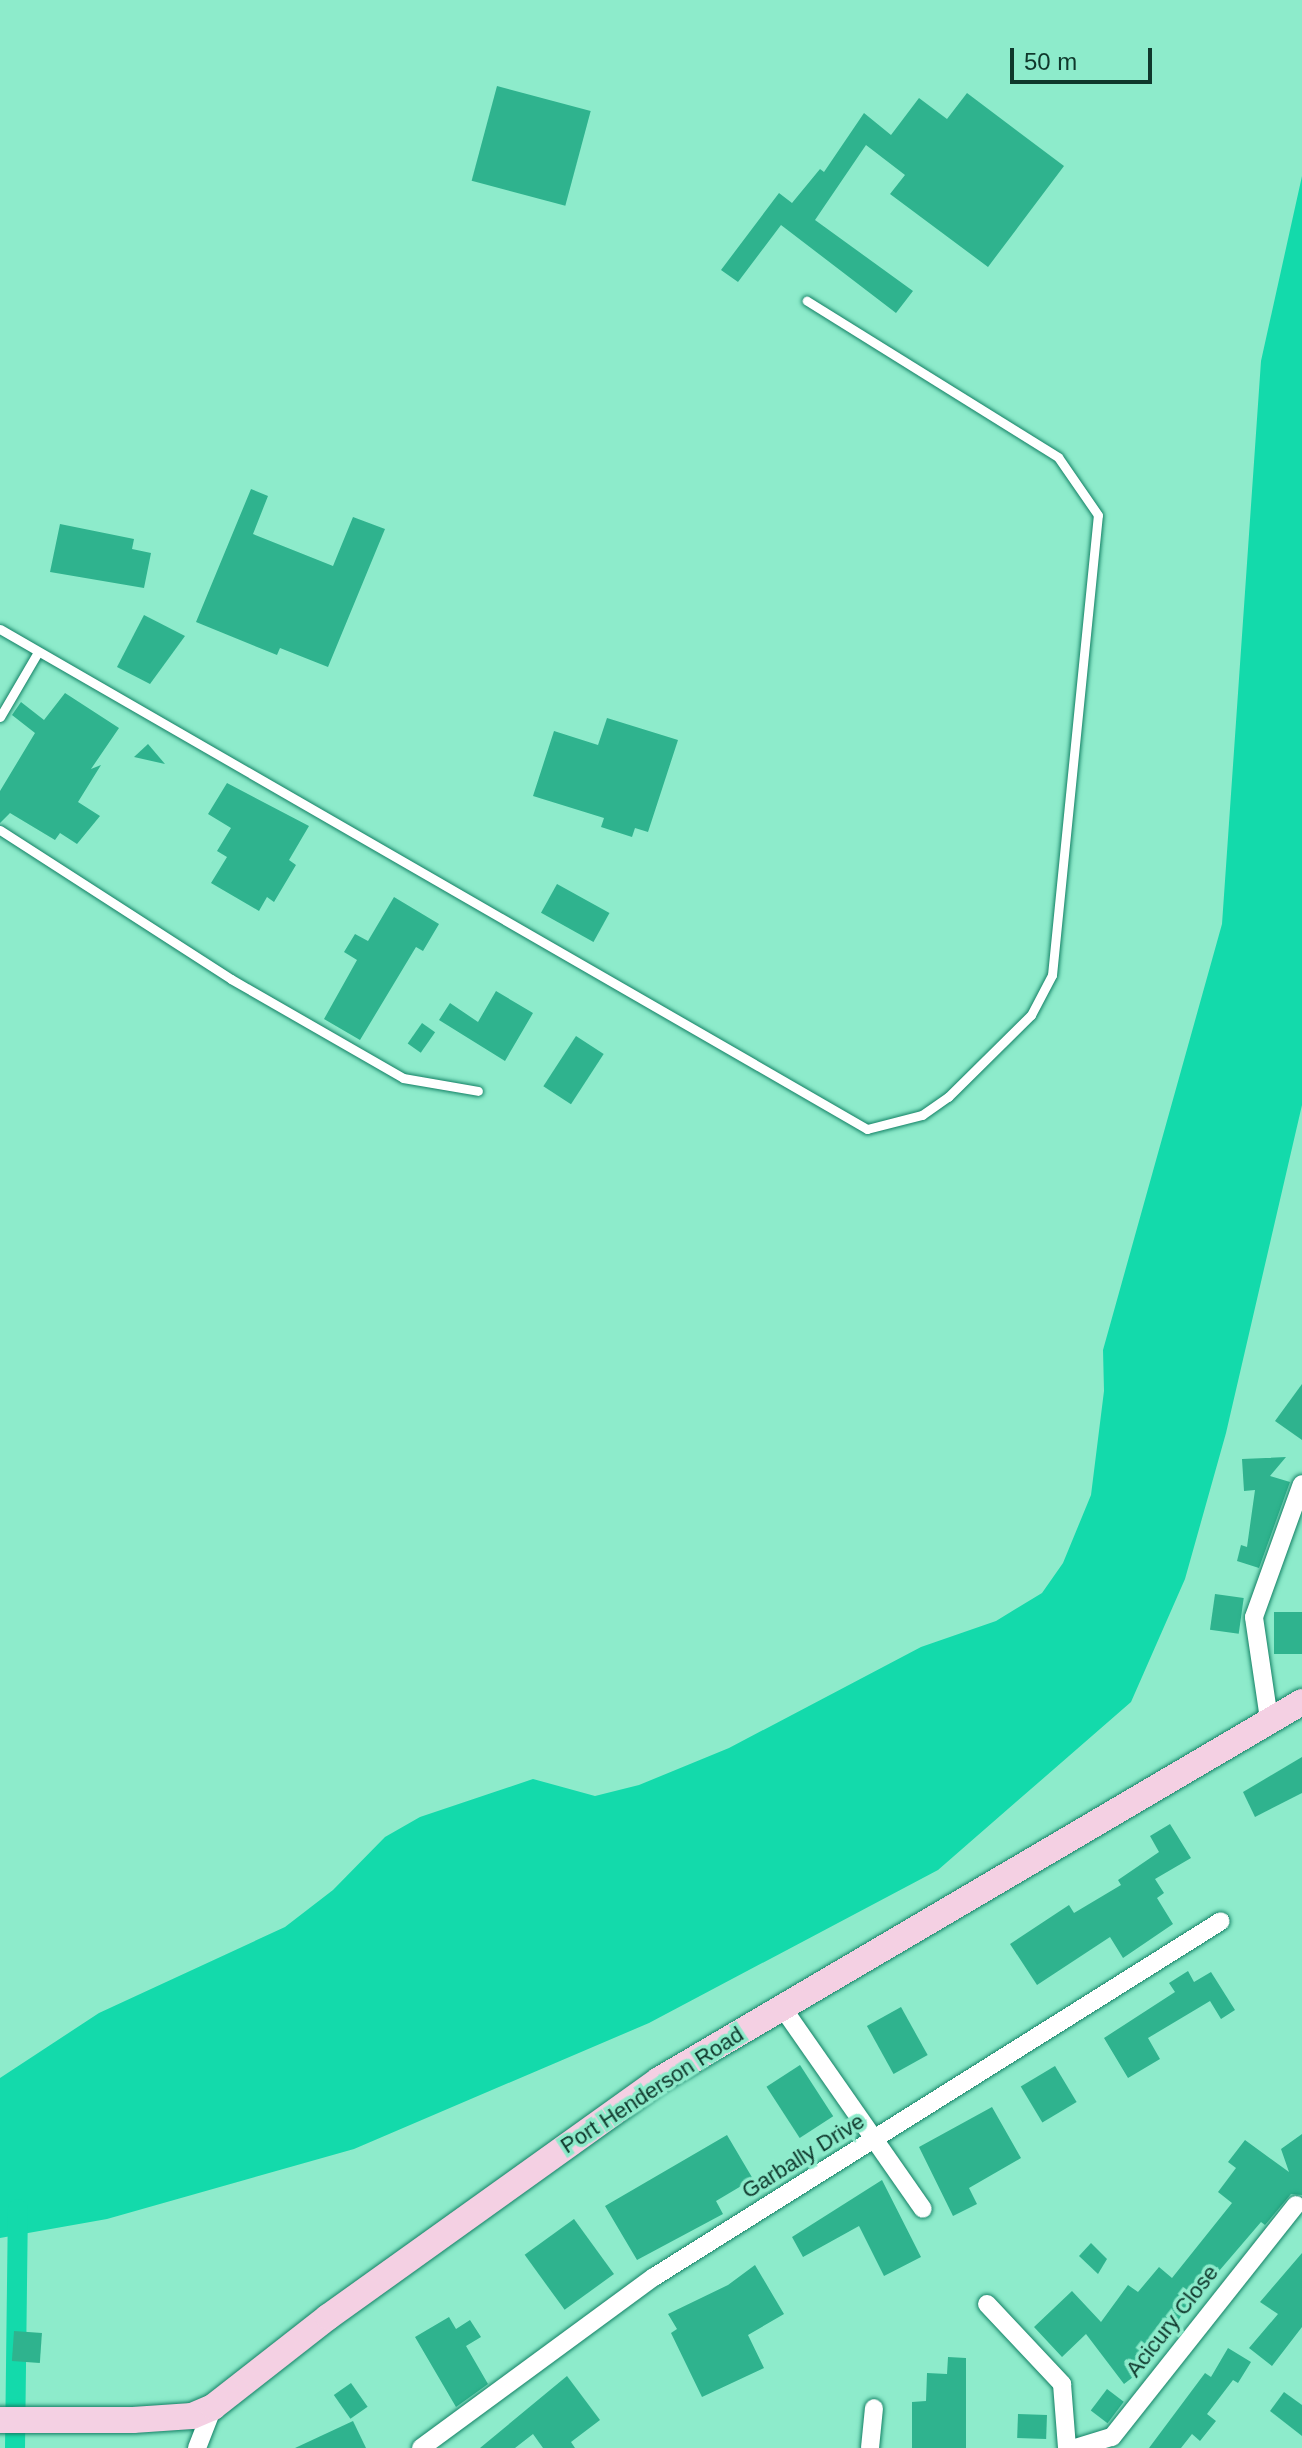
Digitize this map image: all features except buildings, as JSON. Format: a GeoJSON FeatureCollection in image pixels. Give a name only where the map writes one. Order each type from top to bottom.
{"type":"FeatureCollection","features":[{"type":"Feature","properties":{"kind":"street"},"geometry":{"type":"LineString","coordinates":[[1269,1719],[1254,1617],[1302,1484]]}},
{"type":"Feature","properties":{"kind":"street","name":"Port Henderson Road"},"geometry":{"type":"LineString","coordinates":[[0,2420],[133,2420],[192,2416],[213,2407],[328,2317],[646,2089],[1302,1702]]}},
{"type":"Feature","properties":{"kind":"street","name":"Garbally Drive"},"geometry":{"type":"LineString","coordinates":[[421,2448],[654,2277],[1221,1921]]}},
{"type":"Feature","properties":{"kind":"street"},"geometry":{"type":"LineString","coordinates":[[782,2007],[923,2209]]}},
{"type":"Feature","properties":{"kind":"street","name":"Acicury Close"},"geometry":{"type":"LineString","coordinates":[[1075,2448],[1112,2437],[1296,2205]]}},
{"type":"Feature","properties":{"kind":"street"},"geometry":{"type":"LineString","coordinates":[[987,2304],[1062,2384],[1067,2448]]}},
{"type":"Feature","properties":{"kind":"street"},"geometry":{"type":"LineString","coordinates":[[197,2448],[213,2407]]}},
{"type":"Feature","properties":{"kind":"street"},"geometry":{"type":"LineString","coordinates":[[870,2448],[874,2408]]}},
{"type":"Feature","properties":{"kind":"lane"},"geometry":{"type":"LineString","coordinates":[[0,629],[867,1129],[922,1115],[948,1097],[1031,1015],[1052,975],[1098,515],[1058,457],[807,301]]}},
{"type":"Feature","properties":{"kind":"lane"},"geometry":{"type":"LineString","coordinates":[[0,717],[38,652]]}},
{"type":"Feature","properties":{"kind":"lane"},"geometry":{"type":"LineString","coordinates":[[0,830],[231,979],[403,1078],[478,1091]]}},
{"type":"Feature","properties":{"kind":"shaded area"},"geometry":{"type":"Polygon","coordinates":[[[1302,176],[1302,1105],[1226,1433],[1185,1579],[1131,1702],[938,1870],[649,2023],[354,2149],[107,2219],[0,2238],[0,2078],[99,2013],[285,1927],[333,1890],[385,1837],[420,1817],[533,1779],[595,1796],[639,1785],[729,1748],[921,1647],[996,1621],[1042,1593],[1063,1563],[1091,1495],[1104,1391],[1103,1350],[1222,924],[1261,361],[1302,176]]]}},
{"type":"Feature","properties":{"kind":"waterway"},"geometry":{"type":"LineString","coordinates":[[15,2448],[18,2209]]}}]}
